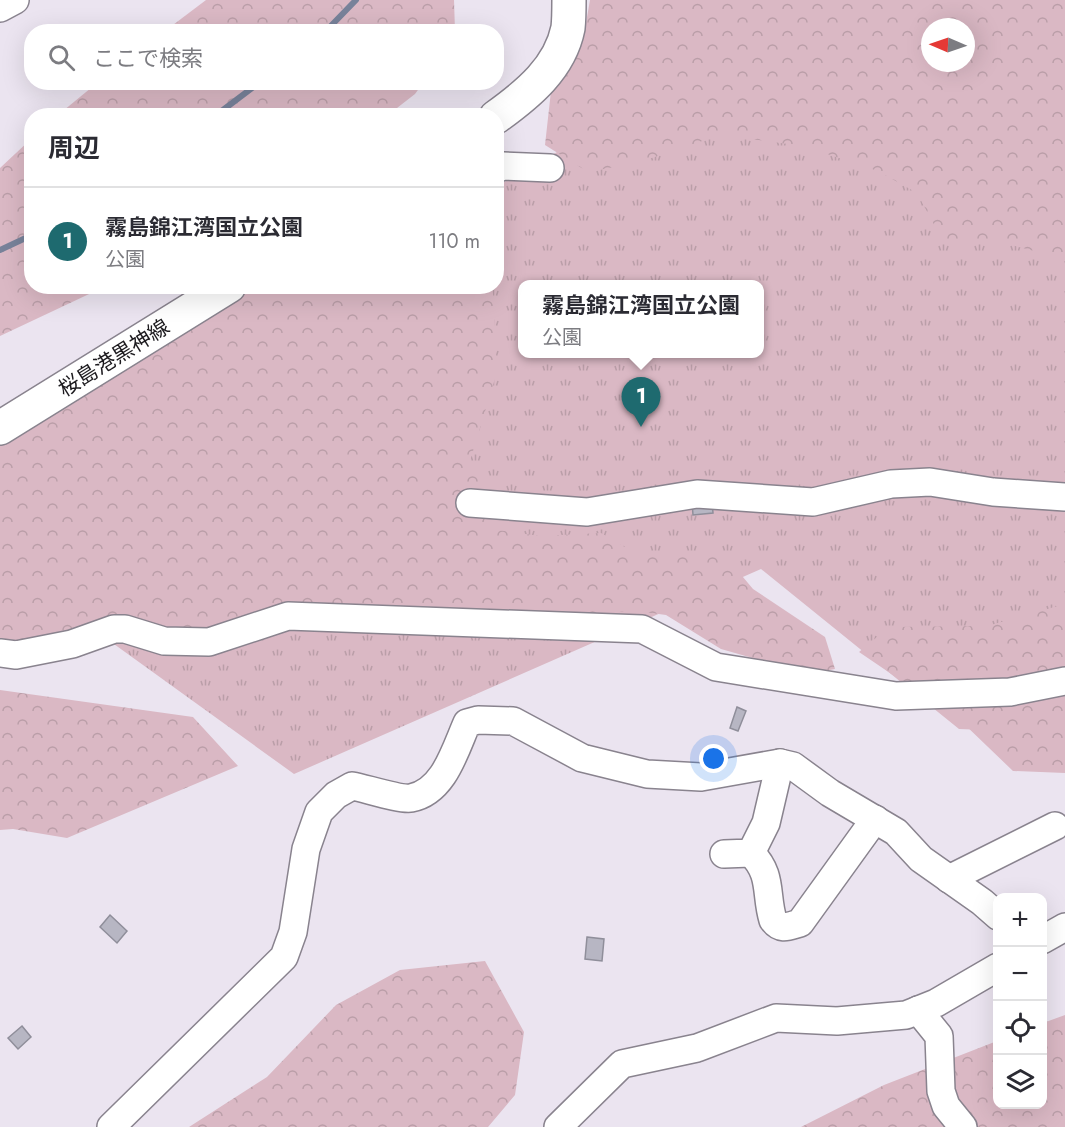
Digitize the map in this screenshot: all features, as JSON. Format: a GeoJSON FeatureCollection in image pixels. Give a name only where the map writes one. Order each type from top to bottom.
{"type":"FeatureCollection","features":[{"type":"Feature","properties":{"kind":"main road"},"geometry":{"type":"LineString","coordinates":[[504,111],[528,93],[554,64],[567,29],[569,0]]}},
{"type":"Feature","properties":{"kind":"main road","name":"桜島港黒神線"},"geometry":{"type":"LineString","coordinates":[[0,428],[216,294]]}},
{"type":"Feature","properties":{"kind":"street"},"geometry":{"type":"LineString","coordinates":[[0,8],[15,0]]}},
{"type":"Feature","properties":{"kind":"street"},"geometry":{"type":"LineString","coordinates":[[504,166],[550,168]]}},
{"type":"Feature","properties":{"kind":"street"},"geometry":{"type":"LineString","coordinates":[[470,503],[587,512],[697,494],[813,502],[891,484],[930,482],[993,492],[1065,497]]}},
{"type":"Feature","properties":{"kind":"street"},"geometry":{"type":"LineString","coordinates":[[0,653],[15,655],[72,644],[114,629],[125,629],[164,641],[209,642],[288,616],[642,629],[716,667],[896,696],[1010,692],[1065,681]]}},
{"type":"Feature","properties":{"kind":"street"},"geometry":{"type":"LineString","coordinates":[[111,1127],[284,957],[293,932],[306,849],[319,812],[336,795],[352,786],[410,798],[431,790],[445,771],[467,723],[478,720],[513,721],[582,758],[647,774],[701,777],[780,763],[793,766],[830,793],[896,832],[921,860],[993,912]]}},
{"type":"Feature","properties":{"kind":"street"},"geometry":{"type":"LineString","coordinates":[[752,853],[766,823],[780,763]]}},
{"type":"Feature","properties":{"kind":"street"},"geometry":{"type":"LineString","coordinates":[[752,853],[765,871],[773,920],[777,925],[785,928],[800,923],[874,819]]}},
{"type":"Feature","properties":{"kind":"street"},"geometry":{"type":"LineString","coordinates":[[949,879],[1055,826]]}},
{"type":"Feature","properties":{"kind":"street"},"geometry":{"type":"LineString","coordinates":[[724,854],[752,853]]}},
{"type":"Feature","properties":{"kind":"street"},"geometry":{"type":"LineString","coordinates":[[1047,937],[1065,927]]}},
{"type":"Feature","properties":{"kind":"street"},"geometry":{"type":"LineString","coordinates":[[558,1127],[583,1117],[622,1064],[697,1048],[776,1018],[837,1021],[906,1015],[936,1003],[993,970]]}},
{"type":"Feature","properties":{"kind":"street"},"geometry":{"type":"LineString","coordinates":[[918,1010],[939,1036],[941,1091],[946,1106],[963,1127]]}},
{"type":"Feature","properties":{"kind":"green space"},"geometry":{"type":"Polygon","coordinates":[[[206,0],[454,0],[455,24],[174,24],[206,0]]]}},
{"type":"Feature","properties":{"kind":"green space"},"geometry":{"type":"Polygon","coordinates":[[[590,0],[1065,0],[1065,259],[996,241],[944,243],[917,193],[878,171],[803,146],[720,135],[640,162],[588,172],[545,145],[551,91],[583,40],[590,0]]]}},
{"type":"Feature","properties":{"kind":"green space"},"geometry":{"type":"Polygon","coordinates":[[[1065,0],[1065,733],[959,729],[761,569],[294,774],[46,595],[353,294],[504,294],[504,182],[814,7],[1065,0]]]}},
{"type":"Feature","properties":{"kind":"green space"},"geometry":{"type":"Polygon","coordinates":[[[88,90],[418,90],[397,108],[67,108],[88,90]]]}},
{"type":"Feature","properties":{"kind":"green space"},"geometry":{"type":"Polygon","coordinates":[[[24,146],[24,294],[89,294],[0,336],[0,168],[24,146]]]}},
{"type":"Feature","properties":{"kind":"green space"},"geometry":{"type":"Polygon","coordinates":[[[240,294],[493,294],[497,372],[470,461],[488,485],[483,518],[497,530],[540,536],[601,533],[640,556],[682,553],[727,558],[753,589],[825,637],[835,669],[808,674],[721,649],[666,615],[629,610],[588,619],[219,630],[177,636],[127,620],[94,621],[71,638],[0,646],[0,439],[240,294]]]}},
{"type":"Feature","properties":{"kind":"green space"},"geometry":{"type":"Polygon","coordinates":[[[1065,604],[1065,773],[1013,771],[962,722],[859,652],[889,627],[987,626],[1065,604]]]}},
{"type":"Feature","properties":{"kind":"green space"},"geometry":{"type":"Polygon","coordinates":[[[0,690],[193,717],[238,766],[67,838],[13,829],[0,830],[0,690]]]}},
{"type":"Feature","properties":{"kind":"green space"},"geometry":{"type":"Polygon","coordinates":[[[485,961],[524,1032],[515,1095],[488,1127],[189,1127],[267,1077],[336,1005],[400,970],[485,961]]]}},
{"type":"Feature","properties":{"kind":"green space"},"geometry":{"type":"Polygon","coordinates":[[[1065,1015],[1065,1127],[801,1127],[884,1085],[993,1043],[993,1109],[1047,1109],[1047,1022],[1065,1015]]]}},
{"type":"Feature","properties":{"kind":"building"},"geometry":{"type":"Polygon","coordinates":[[[712,501],[713,513],[693,515],[692,502],[712,501]]]}},
{"type":"Feature","properties":{"kind":"building"},"geometry":{"type":"Polygon","coordinates":[[[737,707],[746,711],[738,731],[730,728],[737,707]]]}},
{"type":"Feature","properties":{"kind":"building"},"geometry":{"type":"Polygon","coordinates":[[[110,915],[127,931],[117,943],[100,927],[110,915]]]}},
{"type":"Feature","properties":{"kind":"building"},"geometry":{"type":"Polygon","coordinates":[[[587,937],[604,939],[602,961],[585,959],[587,937]]]}},
{"type":"Feature","properties":{"kind":"building"},"geometry":{"type":"Polygon","coordinates":[[[22,1026],[31,1037],[18,1049],[8,1038],[22,1026]]]}},
{"type":"Feature","properties":{"kind":"waterway"},"geometry":{"type":"LineString","coordinates":[[333,24],[356,0]]}},
{"type":"Feature","properties":{"kind":"waterway"},"geometry":{"type":"LineString","coordinates":[[226,108],[249,90]]}},
{"type":"Feature","properties":{"kind":"waterway"},"geometry":{"type":"LineString","coordinates":[[0,250],[24,239]]}},
{"type":"Feature","properties":{"kind":"place","name":"霧島錦江湾国立公園"},"geometry":{"type":"Point","coordinates":[641,427]}}]}
